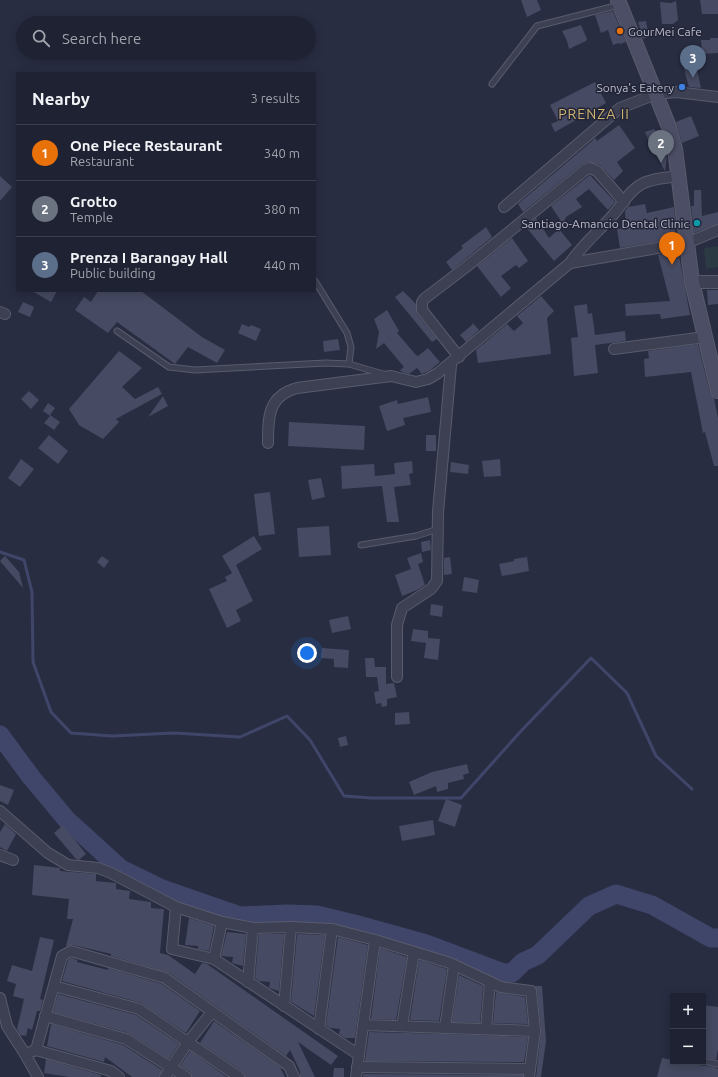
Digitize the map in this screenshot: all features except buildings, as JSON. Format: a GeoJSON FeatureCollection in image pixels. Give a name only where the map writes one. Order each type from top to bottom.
{"type":"FeatureCollection","features":[{"type":"Feature","properties":{"kind":"main road"},"geometry":{"type":"LineString","coordinates":[[619,3],[669,127],[675,149],[692,282],[718,391]]}},
{"type":"Feature","properties":{"kind":"street"},"geometry":{"type":"LineString","coordinates":[[504,207],[611,113],[620,108],[656,94],[676,92],[718,97]]}},
{"type":"Feature","properties":{"kind":"street"},"geometry":{"type":"LineString","coordinates":[[459,357],[422,310],[422,302],[424,299],[466,267],[585,170],[590,168],[597,171],[624,202]]}},
{"type":"Feature","properties":{"kind":"street"},"geometry":{"type":"LineString","coordinates":[[268,442],[268,414],[285,391],[297,388],[390,376],[409,381],[422,381],[459,357],[492,327],[570,263],[577,252],[624,202],[631,191],[641,184],[679,176]]}},
{"type":"Feature","properties":{"kind":"street"},"geometry":{"type":"LineString","coordinates":[[570,263],[687,243],[718,230]]}},
{"type":"Feature","properties":{"kind":"street"},"geometry":{"type":"LineString","coordinates":[[692,282],[718,282]]}},
{"type":"Feature","properties":{"kind":"street"},"geometry":{"type":"LineString","coordinates":[[614,349],[705,337]]}},
{"type":"Feature","properties":{"kind":"street"},"geometry":{"type":"LineString","coordinates":[[397,677],[397,625],[402,608],[431,590],[437,581],[438,529],[450,364]]}},
{"type":"Feature","properties":{"kind":"street"},"geometry":{"type":"LineString","coordinates":[[1,814],[48,854],[68,865],[104,871],[176,907],[222,922],[253,928],[291,927],[332,929],[375,940],[454,965],[501,987],[531,991],[536,1031],[530,1073],[356,1072],[375,940]]}},
{"type":"Feature","properties":{"kind":"street"},"geometry":{"type":"LineString","coordinates":[[0,854],[14,860]]}},
{"type":"Feature","properties":{"kind":"street"},"geometry":{"type":"LineString","coordinates":[[176,907],[172,949],[214,959],[358,1055]]}},
{"type":"Feature","properties":{"kind":"street"},"geometry":{"type":"LineString","coordinates":[[214,959],[222,922]]}},
{"type":"Feature","properties":{"kind":"street"},"geometry":{"type":"LineString","coordinates":[[284,1006],[291,927]]}},
{"type":"Feature","properties":{"kind":"street"},"geometry":{"type":"LineString","coordinates":[[248,982],[253,928]]}},
{"type":"Feature","properties":{"kind":"street"},"geometry":{"type":"LineString","coordinates":[[319,1029],[332,929]]}},
{"type":"Feature","properties":{"kind":"street"},"geometry":{"type":"LineString","coordinates":[[36,1050],[62,956],[71,951],[165,978],[289,1066],[294,1077]]}},
{"type":"Feature","properties":{"kind":"street"},"geometry":{"type":"LineString","coordinates":[[402,1026],[414,952]]}},
{"type":"Feature","properties":{"kind":"street"},"geometry":{"type":"LineString","coordinates":[[445,1028],[454,965]]}},
{"type":"Feature","properties":{"kind":"street"},"geometry":{"type":"LineString","coordinates":[[486,1029],[490,982]]}},
{"type":"Feature","properties":{"kind":"street"},"geometry":{"type":"LineString","coordinates":[[54,986],[139,1009],[240,1077]]}},
{"type":"Feature","properties":{"kind":"street"},"geometry":{"type":"LineString","coordinates":[[0,998],[7,1026],[38,1077]]}},
{"type":"Feature","properties":{"kind":"street"},"geometry":{"type":"LineString","coordinates":[[165,1077],[188,1042],[212,1012]]}},
{"type":"Feature","properties":{"kind":"street"},"geometry":{"type":"LineString","coordinates":[[45,1016],[126,1039],[186,1077]]}},
{"type":"Feature","properties":{"kind":"street"},"geometry":{"type":"LineString","coordinates":[[363,1025],[536,1031]]}},
{"type":"Feature","properties":{"kind":"street"},"geometry":{"type":"LineString","coordinates":[[25,1054],[36,1050],[111,1071],[119,1077]]}},
{"type":"Feature","properties":{"kind":"lane"},"geometry":{"type":"LineString","coordinates":[[492,84],[537,26],[619,3]]}},
{"type":"Feature","properties":{"kind":"lane"},"geometry":{"type":"LineString","coordinates":[[316,283],[347,333],[351,348],[349,364]]}},
{"type":"Feature","properties":{"kind":"lane"},"geometry":{"type":"LineString","coordinates":[[117,331],[163,363],[177,369],[195,370],[326,362],[349,364],[390,376]]}},
{"type":"Feature","properties":{"kind":"lane"},"geometry":{"type":"LineString","coordinates":[[361,545],[416,536],[438,529]]}},
{"type":"Feature","properties":{"kind":"lane"},"geometry":{"type":"LineString","coordinates":[[706,1062],[718,1064]]}},
{"type":"Feature","properties":{"kind":"shaded area"},"geometry":{"type":"Polygon","coordinates":[[[718,246],[718,267],[706,269],[704,248],[718,246]]]}},
{"type":"Feature","properties":{"kind":"waterway"},"geometry":{"type":"LineString","coordinates":[[0,552],[24,560],[32,592],[33,662],[51,712],[71,733],[112,736],[174,733],[240,737],[287,716],[310,740],[344,796],[371,798],[461,798],[522,730],[591,658],[627,693],[656,756],[692,789]]}},
{"type":"Feature","properties":{"kind":"waterway"},"geometry":{"type":"LineString","coordinates":[[0,735],[31,777],[67,820],[121,869],[162,889],[240,916],[287,914],[317,915],[426,944],[503,973],[512,973],[523,962],[538,955],[589,906],[616,894],[652,905],[711,938],[718,938]]}},
{"type":"Feature","properties":{"kind":"place","name":"GourMei Cafe"},"geometry":{"type":"Point","coordinates":[620,31]}},
{"type":"Feature","properties":{"kind":"place","name":"Prenza I Barangay Hall"},"geometry":{"type":"Point","coordinates":[693,78]}},
{"type":"Feature","properties":{"kind":"place","name":"Sonya's Eatery"},"geometry":{"type":"Point","coordinates":[682,87]}},
{"type":"Feature","properties":{"kind":"place","name":"Grotto"},"geometry":{"type":"Point","coordinates":[661,163]}},
{"type":"Feature","properties":{"kind":"place","name":"Santiago-Amancio Dental Clinic"},"geometry":{"type":"Point","coordinates":[697,223]}},
{"type":"Feature","properties":{"kind":"place","name":"One Piece Restaurant"},"geometry":{"type":"Point","coordinates":[672,265]}},
{"type":"Feature","properties":{"kind":"district","name":"PRENZA II"},"geometry":{"type":"Point","coordinates":[594,114]}}]}
